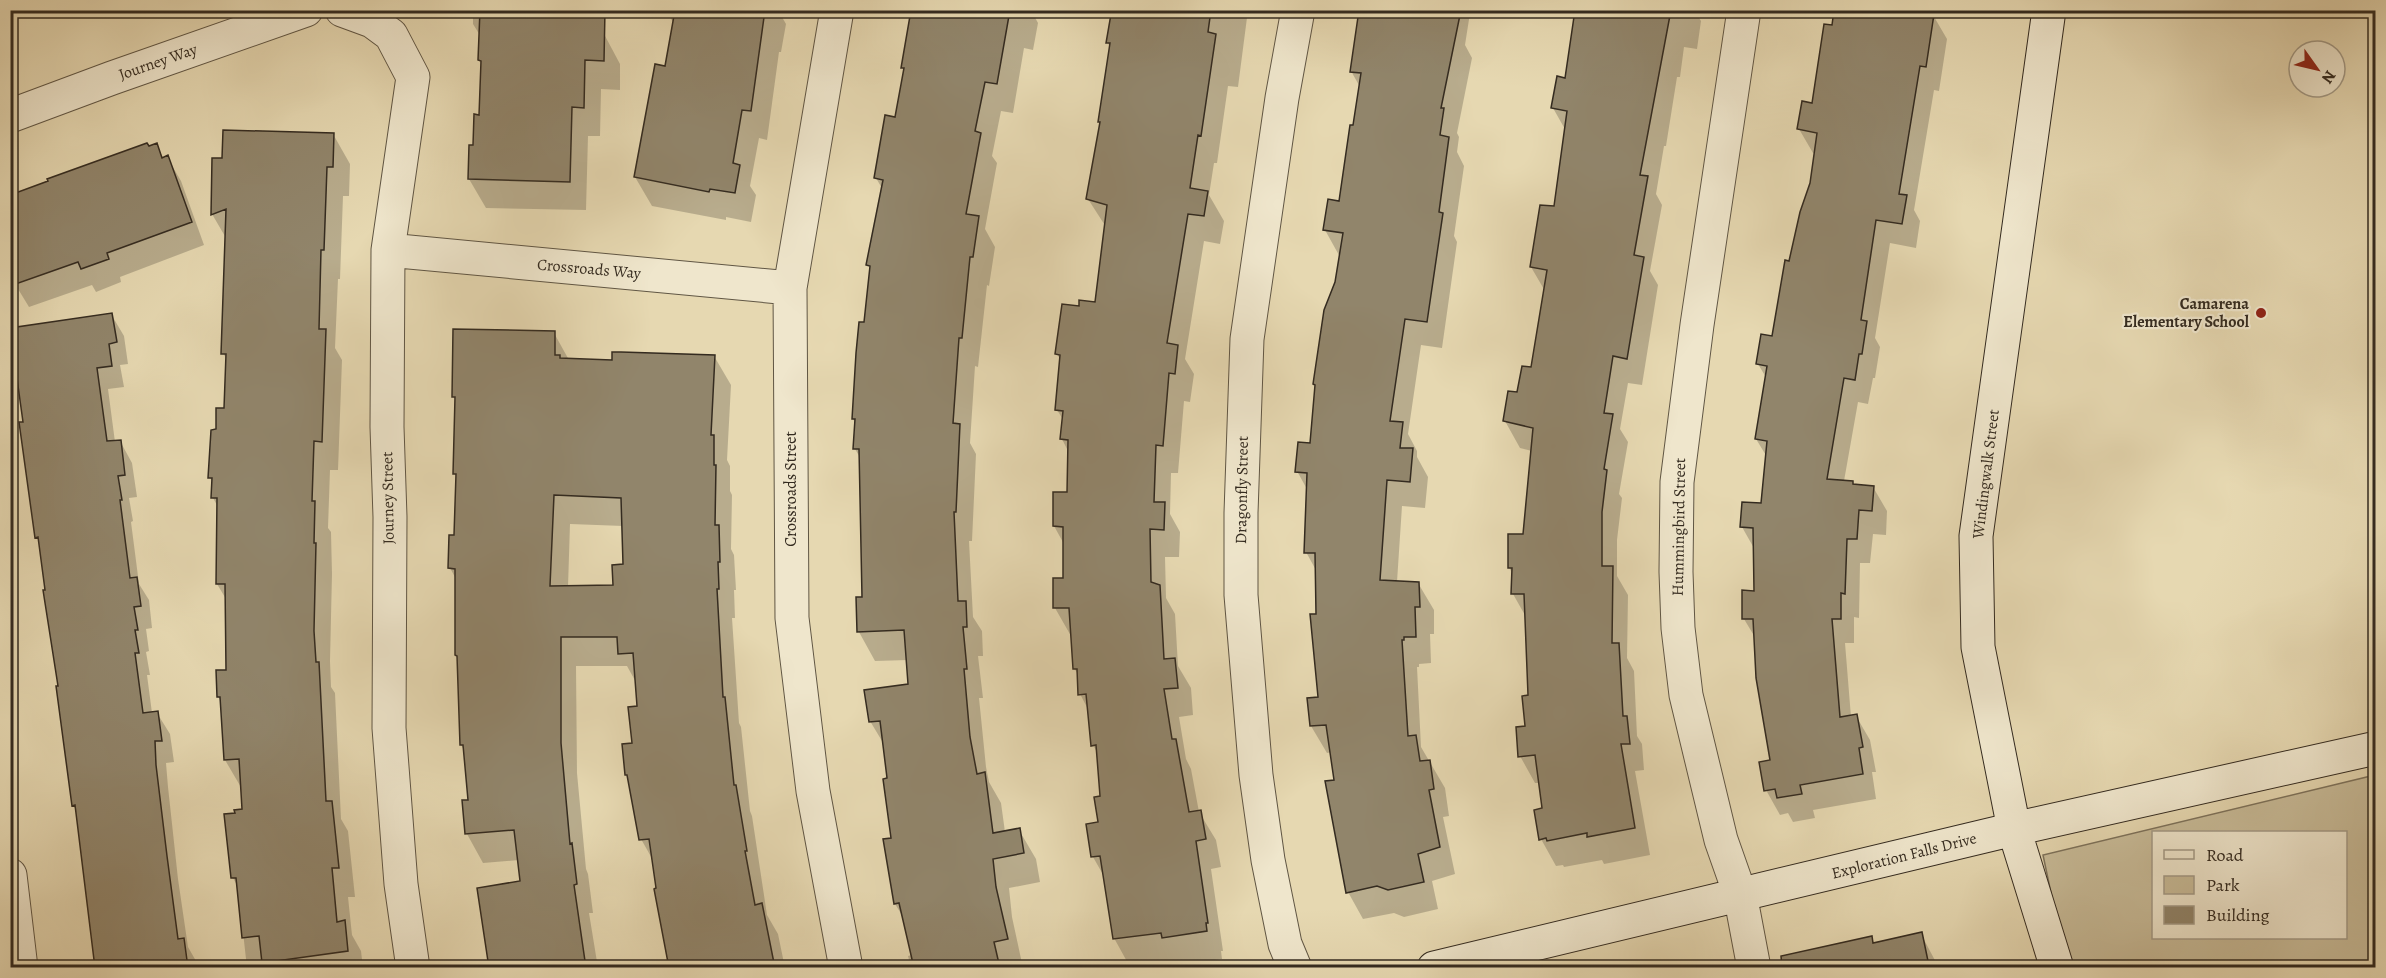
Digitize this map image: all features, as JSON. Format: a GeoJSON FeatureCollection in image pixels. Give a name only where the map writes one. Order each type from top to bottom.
{"type":"FeatureCollection","features":[{"type":"Feature","properties":{"kind":"street","name":"Journey Way"},"geometry":{"type":"LineString","coordinates":[[10,116],[306,10]]}},
{"type":"Feature","properties":{"kind":"street","name":"Journey Street"},"geometry":{"type":"LineString","coordinates":[[342,10],[372,21],[391,35],[413,77],[388,250],[387,427],[390,517],[387,696],[401,884],[413,968]]}},
{"type":"Feature","properties":{"kind":"street","name":"Crossroads Street"},"geometry":{"type":"LineString","coordinates":[[837,10],[790,288],[792,618],[813,791],[846,968]]}},
{"type":"Feature","properties":{"kind":"street","name":"Dragonfly Street"},"geometry":{"type":"LineString","coordinates":[[1295,968],[1285,945],[1268,860],[1256,775],[1247,685],[1240,563],[1247,339],[1282,98],[1298,10]]}},
{"type":"Feature","properties":{"kind":"street","name":"Hummingbird Street"},"geometry":{"type":"LineString","coordinates":[[1744,10],[1697,325],[1677,482],[1676,572],[1678,628],[1686,695],[1721,840],[1740,894],[1754,968]]}},
{"type":"Feature","properties":{"kind":"street","name":"Windingwalk Street"},"geometry":{"type":"LineString","coordinates":[[2049,10],[1976,536],[1978,647],[2014,829],[2057,968]]}},
{"type":"Feature","properties":{"kind":"street","name":"Crossroads Way"},"geometry":{"type":"LineString","coordinates":[[388,250],[790,288]]}},
{"type":"Feature","properties":{"kind":"street","name":"Exploration Falls Drive"},"geometry":{"type":"LineString","coordinates":[[1434,968],[2014,829],[2376,748]]}},
{"type":"Feature","properties":{"kind":"street"},"geometry":{"type":"LineString","coordinates":[[10,875],[21,968]]}},
{"type":"Feature","properties":{"kind":"green space"},"geometry":{"type":"Polygon","coordinates":[[[2375,775],[2375,967],[2060,967],[2054,907],[2043,855],[2375,775]]]}},
{"type":"Feature","properties":{"kind":"building"},"geometry":{"type":"Polygon","coordinates":[[[480,10],[605,10],[604,61],[585,60],[584,108],[572,107],[570,182],[468,179],[469,145],[473,145],[474,114],[479,115],[480,10]]]}},
{"type":"Feature","properties":{"kind":"building"},"geometry":{"type":"Polygon","coordinates":[[[675,10],[765,10],[751,111],[742,110],[733,163],[740,165],[735,193],[710,189],[709,192],[634,177],[655,64],[665,66],[675,10]]]}},
{"type":"Feature","properties":{"kind":"building"},"geometry":{"type":"Polygon","coordinates":[[[911,10],[1010,10],[997,84],[985,82],[975,131],[981,133],[966,214],[979,216],[973,257],[970,257],[962,338],[959,338],[953,423],[960,424],[956,512],[954,512],[958,601],[966,601],[967,627],[963,627],[967,669],[964,669],[970,737],[977,774],[985,772],[993,833],[1020,828],[1024,853],[993,859],[996,887],[1008,939],[994,942],[1000,968],[914,968],[899,903],[894,904],[883,839],[891,838],[883,779],[887,778],[880,721],[869,722],[864,690],[908,684],[904,630],[857,632],[856,597],[862,597],[859,449],[853,449],[855,419],[852,419],[856,353],[859,322],[864,322],[870,266],[866,265],[883,180],[874,178],[885,115],[895,117],[911,10]]]}},
{"type":"Feature","properties":{"kind":"building"},"geometry":{"type":"Polygon","coordinates":[[[1122,10],[1211,10],[1208,32],[1216,34],[1201,136],[1198,135],[1190,188],[1208,191],[1204,216],[1188,214],[1167,343],[1178,345],[1175,374],[1169,373],[1163,446],[1156,445],[1154,502],[1165,502],[1164,530],[1150,529],[1151,582],[1160,585],[1164,659],[1175,658],[1178,688],[1164,689],[1172,739],[1176,739],[1189,812],[1201,810],[1206,839],[1196,841],[1208,923],[1206,923],[1207,931],[1162,938],[1161,933],[1113,939],[1100,856],[1091,857],[1086,824],[1098,822],[1094,797],[1100,796],[1096,745],[1091,746],[1086,694],[1078,695],[1077,669],[1073,669],[1069,608],[1053,608],[1053,578],[1063,578],[1063,527],[1053,526],[1053,492],[1067,492],[1068,440],[1060,439],[1063,411],[1055,410],[1060,355],[1055,354],[1062,304],[1079,306],[1079,300],[1095,302],[1107,205],[1086,199],[1100,122],[1098,122],[1110,43],[1106,43],[1111,14],[1122,15],[1122,10]]]}},
{"type":"Feature","properties":{"kind":"building"},"geometry":{"type":"Polygon","coordinates":[[[1359,10],[1461,10],[1441,108],[1444,108],[1440,135],[1449,137],[1439,212],[1443,213],[1427,322],[1405,319],[1390,421],[1403,422],[1400,448],[1413,448],[1410,482],[1387,480],[1380,580],[1419,582],[1420,607],[1415,607],[1416,637],[1404,637],[1402,640],[1408,736],[1416,735],[1420,761],[1430,760],[1434,789],[1429,790],[1440,847],[1418,854],[1424,882],[1388,890],[1377,886],[1346,893],[1325,781],[1334,780],[1326,725],[1310,726],[1307,698],[1318,697],[1310,614],[1316,614],[1315,553],[1304,553],[1307,473],[1295,472],[1298,442],[1310,443],[1315,385],[1313,384],[1324,310],[1335,282],[1343,233],[1323,230],[1328,199],[1339,201],[1350,125],[1353,125],[1361,73],[1350,72],[1359,10]]]}},
{"type":"Feature","properties":{"kind":"building"},"geometry":{"type":"Polygon","coordinates":[[[1575,10],[1671,10],[1640,175],[1648,176],[1634,255],[1644,257],[1627,359],[1613,356],[1604,413],[1613,414],[1604,469],[1607,470],[1602,512],[1602,566],[1613,566],[1612,643],[1619,643],[1623,716],[1627,716],[1630,744],[1621,744],[1635,828],[1587,837],[1587,833],[1547,841],[1546,838],[1539,840],[1534,810],[1542,808],[1535,755],[1518,757],[1516,727],[1525,726],[1522,696],[1528,695],[1524,594],[1511,594],[1512,568],[1508,568],[1508,534],[1523,534],[1533,428],[1503,421],[1508,391],[1517,392],[1522,366],[1531,367],[1547,270],[1530,267],[1540,205],[1554,206],[1567,111],[1551,108],[1557,76],[1565,78],[1575,10]]]}},
{"type":"Feature","properties":{"kind":"building"},"geometry":{"type":"Polygon","coordinates":[[[1834,10],[1925,10],[1925,12],[1934,14],[1926,67],[1920,66],[1899,194],[1907,195],[1902,224],[1876,220],[1861,320],[1867,321],[1862,354],[1859,354],[1855,380],[1844,378],[1827,479],[1853,481],[1853,484],[1874,486],[1872,511],[1859,510],[1857,539],[1847,539],[1845,594],[1841,593],[1841,619],[1832,619],[1840,717],[1857,714],[1863,747],[1859,748],[1863,774],[1800,785],[1802,794],[1777,798],[1775,789],[1764,791],[1759,762],[1770,760],[1756,678],[1753,619],[1742,619],[1742,590],[1754,591],[1753,528],[1740,527],[1742,502],[1761,503],[1767,441],[1755,439],[1767,366],[1756,364],[1761,334],[1772,336],[1785,260],[1789,261],[1800,212],[1810,183],[1817,133],[1797,129],[1802,101],[1812,103],[1824,24],[1832,25],[1834,10]]]}},
{"type":"Feature","properties":{"kind":"building"},"geometry":{"type":"Polygon","coordinates":[[[223,130],[334,133],[333,167],[327,167],[324,250],[321,250],[319,329],[326,329],[322,442],[314,441],[312,501],[315,501],[314,543],[316,543],[314,631],[316,662],[319,662],[326,801],[332,801],[339,868],[332,868],[337,922],[345,920],[348,951],[262,963],[259,936],[242,938],[236,878],[231,878],[224,814],[235,813],[234,810],[242,809],[239,759],[224,760],[220,697],[217,697],[216,670],[226,670],[225,584],[216,584],[217,498],[211,498],[212,478],[208,478],[211,430],[216,429],[216,408],[224,408],[226,354],[221,354],[226,209],[211,215],[212,158],[222,158],[223,130]]]}},
{"type":"Feature","properties":{"kind":"building"},"geometry":{"type":"Polygon","coordinates":[[[147,143],[149,146],[157,143],[162,158],[168,155],[192,222],[107,253],[109,259],[81,269],[78,262],[10,286],[10,195],[48,181],[47,179],[147,143]]]}},
{"type":"Feature","properties":{"kind":"building"},"geometry":{"type":"Polygon","coordinates":[[[112,313],[117,342],[109,344],[112,366],[97,368],[107,441],[121,440],[125,475],[118,476],[122,500],[120,500],[130,578],[137,577],[141,606],[134,607],[139,653],[135,653],[143,713],[158,711],[162,741],[155,741],[156,765],[178,939],[184,938],[188,968],[95,968],[75,805],[72,806],[56,686],[58,686],[43,590],[45,590],[38,537],[35,538],[19,422],[23,422],[10,328],[112,313]]]}},
{"type":"Feature","properties":{"kind":"building"},"geometry":{"type":"Polygon","coordinates":[[[453,329],[555,331],[555,355],[560,355],[560,358],[612,360],[612,352],[715,355],[711,435],[714,435],[714,465],[716,465],[715,525],[719,525],[720,562],[718,562],[719,589],[717,589],[723,697],[725,697],[734,785],[736,785],[755,905],[762,903],[775,968],[669,968],[654,889],[656,888],[649,839],[639,840],[627,775],[625,775],[622,744],[632,743],[628,707],[637,706],[633,653],[618,654],[617,637],[561,637],[561,743],[570,844],[572,843],[577,884],[574,885],[586,968],[489,968],[477,888],[520,881],[514,830],[465,834],[462,800],[468,800],[463,745],[460,745],[457,656],[455,655],[455,569],[448,568],[449,535],[454,535],[456,474],[453,474],[455,397],[452,397],[453,329]],[[554,495],[550,586],[613,585],[612,565],[623,564],[621,498],[554,495]]]}},
{"type":"Feature","properties":{"kind":"building"},"geometry":{"type":"Polygon","coordinates":[[[1922,932],[1928,961],[1919,963],[1920,968],[1782,968],[1781,956],[1872,936],[1873,943],[1922,932]]]}},
{"type":"Feature","properties":{"kind":"place","name":"Camarena Elementary School"},"geometry":{"type":"Point","coordinates":[2261,313]}}]}
